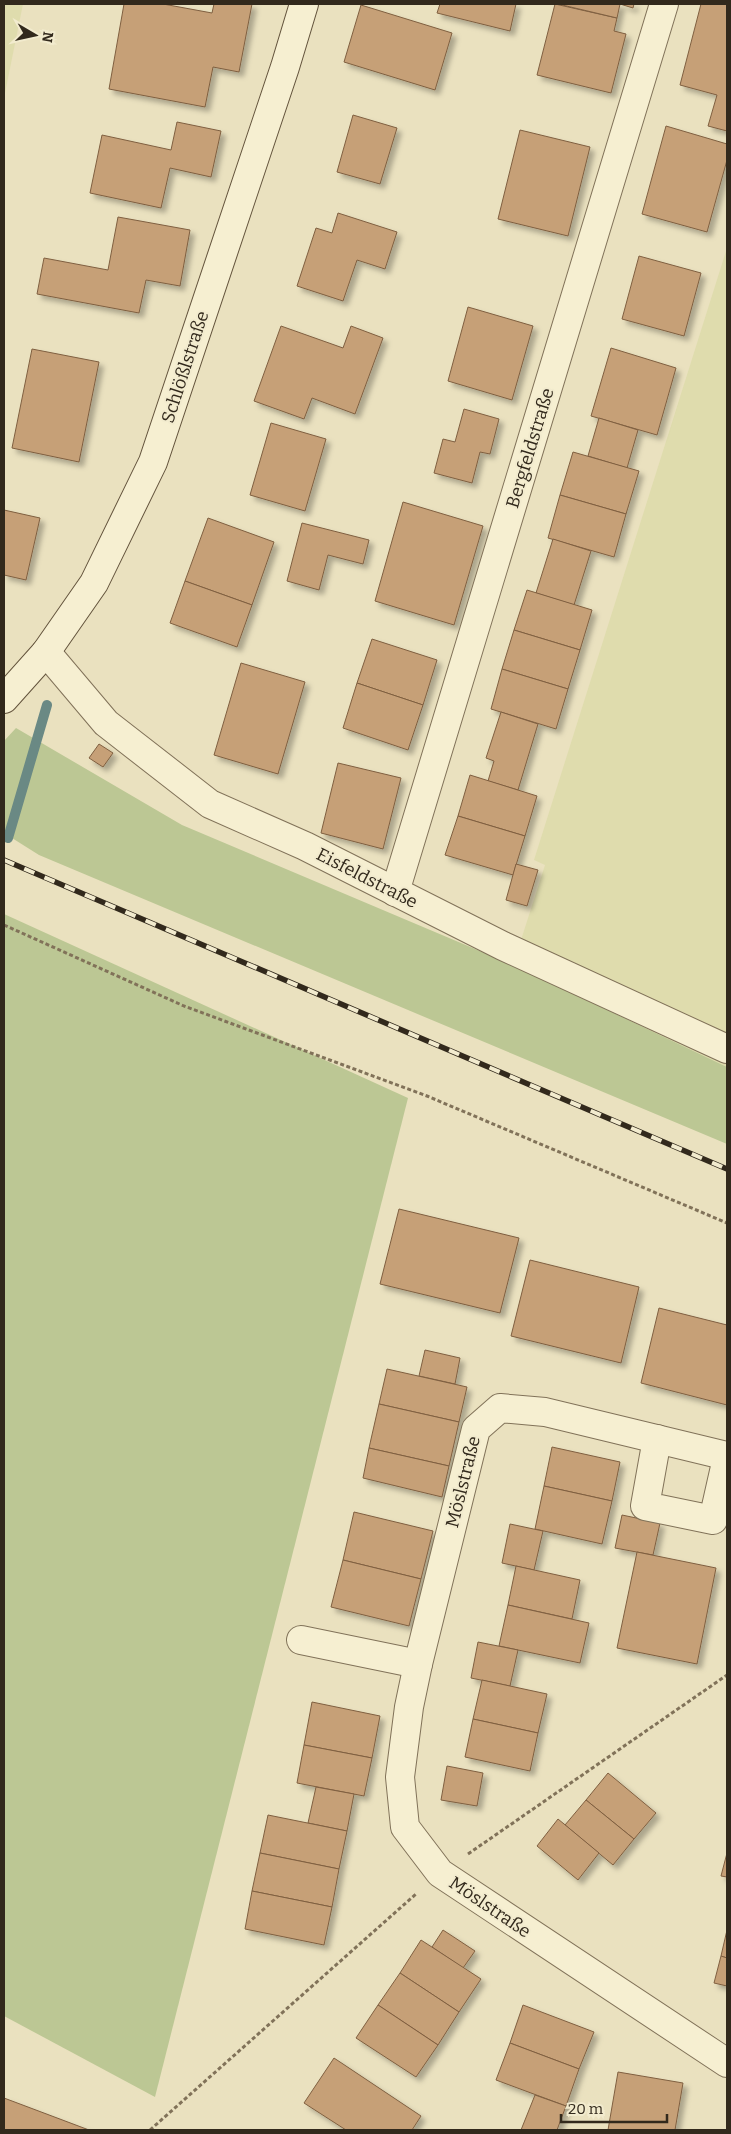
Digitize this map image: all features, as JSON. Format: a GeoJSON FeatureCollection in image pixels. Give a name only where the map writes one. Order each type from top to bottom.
{"type":"FeatureCollection","features":[{"type":"Feature","properties":{"kind":"street","name":"Schlößlstraße"},"geometry":{"type":"LineString","coordinates":[[4,699],[46,652],[94,583],[153,462],[285,67],[304,4]]}},
{"type":"Feature","properties":{"kind":"street","name":"Bergfeldstraße"},"geometry":{"type":"LineString","coordinates":[[395,892],[664,4]]}},
{"type":"Feature","properties":{"kind":"street","name":"Eisfeldstraße"},"geometry":{"type":"LineString","coordinates":[[46,652],[106,723],[210,804],[306,846],[503,946],[727,1049]]}},
{"type":"Feature","properties":{"kind":"street","name":"Möslstraße"},"geometry":{"type":"LineString","coordinates":[[657,1439],[645,1506],[713,1520],[727,1457],[657,1439],[545,1412],[500,1408],[476,1429],[409,1707],[400,1777],[405,1827],[440,1873],[727,2063]]}},
{"type":"Feature","properties":{"kind":"street"},"geometry":{"type":"LineString","coordinates":[[301,1640],[418,1664]]}},
{"type":"Feature","properties":{"kind":"path"},"geometry":{"type":"LineString","coordinates":[[4,925],[184,1006],[427,1096],[727,1223]]}},
{"type":"Feature","properties":{"kind":"shaded area"},"geometry":{"type":"Polygon","coordinates":[[[4,4],[23,4],[4,98],[4,4]]]}},
{"type":"Feature","properties":{"kind":"shaded area"},"geometry":{"type":"Polygon","coordinates":[[[727,248],[727,1067],[513,965],[545,865],[534,860],[727,248]]]}},
{"type":"Feature","properties":{"kind":"green space"},"geometry":{"type":"Polygon","coordinates":[[[16,728],[182,825],[513,965],[727,1067],[727,1144],[39,855],[4,833],[4,741],[16,728]]]}},
{"type":"Feature","properties":{"kind":"green space"},"geometry":{"type":"Polygon","coordinates":[[[4,914],[408,1098],[155,2097],[4,2016],[4,914]]]}},
{"type":"Feature","properties":{"kind":"building"},"geometry":{"type":"Polygon","coordinates":[[[124,4],[163,4],[212,13],[214,4],[252,4],[239,72],[213,67],[205,107],[109,89],[124,4]]]}},
{"type":"Feature","properties":{"kind":"building"},"geometry":{"type":"Polygon","coordinates":[[[440,4],[516,4],[510,31],[437,13],[440,4]]]}},
{"type":"Feature","properties":{"kind":"building"},"geometry":{"type":"Polygon","coordinates":[[[555,4],[617,18],[614,31],[626,34],[611,93],[537,75],[555,4]]]}},
{"type":"Feature","properties":{"kind":"building"},"geometry":{"type":"Polygon","coordinates":[[[558,4],[620,4],[617,18],[558,4]]]}},
{"type":"Feature","properties":{"kind":"building"},"geometry":{"type":"Polygon","coordinates":[[[620,4],[634,4],[633,8],[620,4]]]}},
{"type":"Feature","properties":{"kind":"building"},"geometry":{"type":"Polygon","coordinates":[[[701,4],[727,4],[727,131],[708,126],[717,95],[680,85],[701,4]]]}},
{"type":"Feature","properties":{"kind":"building"},"geometry":{"type":"Polygon","coordinates":[[[361,5],[452,33],[435,90],[344,62],[361,5]]]}},
{"type":"Feature","properties":{"kind":"building"},"geometry":{"type":"Polygon","coordinates":[[[353,115],[397,128],[380,184],[337,172],[353,115]]]}},
{"type":"Feature","properties":{"kind":"building"},"geometry":{"type":"Polygon","coordinates":[[[177,122],[221,131],[211,177],[170,168],[161,208],[90,193],[102,135],[171,150],[177,122]]]}},
{"type":"Feature","properties":{"kind":"building"},"geometry":{"type":"Polygon","coordinates":[[[666,126],[727,144],[727,160],[707,232],[642,214],[666,126]]]}},
{"type":"Feature","properties":{"kind":"building"},"geometry":{"type":"Polygon","coordinates":[[[520,130],[590,147],[568,236],[498,219],[520,130]]]}},
{"type":"Feature","properties":{"kind":"building"},"geometry":{"type":"Polygon","coordinates":[[[338,213],[397,232],[385,269],[357,260],[343,301],[297,286],[316,228],[332,233],[338,213]]]}},
{"type":"Feature","properties":{"kind":"building"},"geometry":{"type":"Polygon","coordinates":[[[118,217],[190,230],[180,286],[146,280],[139,313],[37,294],[44,258],[108,270],[118,217]]]}},
{"type":"Feature","properties":{"kind":"building"},"geometry":{"type":"Polygon","coordinates":[[[639,256],[701,273],[684,336],[622,319],[639,256]]]}},
{"type":"Feature","properties":{"kind":"building"},"geometry":{"type":"Polygon","coordinates":[[[468,307],[533,326],[512,400],[448,381],[468,307]]]}},
{"type":"Feature","properties":{"kind":"building"},"geometry":{"type":"Polygon","coordinates":[[[281,326],[343,348],[351,326],[383,338],[355,414],[312,398],[304,419],[254,401],[281,326]]]}},
{"type":"Feature","properties":{"kind":"building"},"geometry":{"type":"Polygon","coordinates":[[[611,348],[676,368],[657,435],[591,416],[611,348]]]}},
{"type":"Feature","properties":{"kind":"building"},"geometry":{"type":"Polygon","coordinates":[[[32,349],[99,362],[79,462],[12,448],[32,349]]]}},
{"type":"Feature","properties":{"kind":"building"},"geometry":{"type":"Polygon","coordinates":[[[464,409],[499,419],[490,454],[480,452],[472,483],[434,473],[443,439],[455,442],[464,409]]]}},
{"type":"Feature","properties":{"kind":"building"},"geometry":{"type":"Polygon","coordinates":[[[599,418],[638,430],[627,468],[588,456],[599,418]]]}},
{"type":"Feature","properties":{"kind":"building"},"geometry":{"type":"Polygon","coordinates":[[[271,423],[326,439],[305,511],[250,495],[271,423]]]}},
{"type":"Feature","properties":{"kind":"building"},"geometry":{"type":"Polygon","coordinates":[[[573,452],[639,471],[626,514],[560,495],[573,452]]]}},
{"type":"Feature","properties":{"kind":"building"},"geometry":{"type":"Polygon","coordinates":[[[560,495],[626,514],[614,557],[548,538],[560,495]]]}},
{"type":"Feature","properties":{"kind":"building"},"geometry":{"type":"Polygon","coordinates":[[[403,502],[483,526],[454,625],[375,601],[403,502]]]}},
{"type":"Feature","properties":{"kind":"building"},"geometry":{"type":"Polygon","coordinates":[[[4,510],[40,518],[26,580],[4,575],[4,510]]]}},
{"type":"Feature","properties":{"kind":"building"},"geometry":{"type":"Polygon","coordinates":[[[208,518],[274,542],[252,605],[185,581],[208,518]]]}},
{"type":"Feature","properties":{"kind":"building"},"geometry":{"type":"Polygon","coordinates":[[[302,523],[369,540],[363,564],[328,555],[319,590],[287,581],[302,523]]]}},
{"type":"Feature","properties":{"kind":"building"},"geometry":{"type":"Polygon","coordinates":[[[553,539],[591,551],[574,605],[536,593],[553,539]]]}},
{"type":"Feature","properties":{"kind":"building"},"geometry":{"type":"Polygon","coordinates":[[[185,581],[252,605],[237,647],[170,623],[185,581]]]}},
{"type":"Feature","properties":{"kind":"building"},"geometry":{"type":"Polygon","coordinates":[[[527,590],[592,610],[580,650],[514,630],[527,590]]]}},
{"type":"Feature","properties":{"kind":"building"},"geometry":{"type":"Polygon","coordinates":[[[514,630],[580,650],[568,689],[502,669],[514,630]]]}},
{"type":"Feature","properties":{"kind":"building"},"geometry":{"type":"Polygon","coordinates":[[[372,639],[437,660],[423,705],[357,683],[372,639]]]}},
{"type":"Feature","properties":{"kind":"building"},"geometry":{"type":"Polygon","coordinates":[[[241,663],[305,682],[278,774],[214,755],[241,663]]]}},
{"type":"Feature","properties":{"kind":"building"},"geometry":{"type":"Polygon","coordinates":[[[502,669],[568,689],[556,729],[491,709],[502,669]]]}},
{"type":"Feature","properties":{"kind":"building"},"geometry":{"type":"Polygon","coordinates":[[[357,683],[423,705],[408,750],[343,728],[357,683]]]}},
{"type":"Feature","properties":{"kind":"building"},"geometry":{"type":"Polygon","coordinates":[[[501,712],[538,724],[518,790],[488,781],[494,761],[486,758],[501,712]]]}},
{"type":"Feature","properties":{"kind":"building"},"geometry":{"type":"Polygon","coordinates":[[[99,744],[113,753],[103,767],[89,758],[99,744]]]}},
{"type":"Feature","properties":{"kind":"building"},"geometry":{"type":"Polygon","coordinates":[[[338,763],[401,778],[383,849],[321,833],[338,763]]]}},
{"type":"Feature","properties":{"kind":"building"},"geometry":{"type":"Polygon","coordinates":[[[470,775],[537,796],[525,836],[458,816],[470,775]]]}},
{"type":"Feature","properties":{"kind":"building"},"geometry":{"type":"Polygon","coordinates":[[[458,816],[525,836],[513,875],[445,855],[458,816]]]}},
{"type":"Feature","properties":{"kind":"building"},"geometry":{"type":"Polygon","coordinates":[[[516,864],[538,870],[527,906],[506,900],[516,864]]]}},
{"type":"Feature","properties":{"kind":"building"},"geometry":{"type":"Polygon","coordinates":[[[399,1209],[519,1238],[500,1313],[380,1284],[399,1209]]]}},
{"type":"Feature","properties":{"kind":"building"},"geometry":{"type":"Polygon","coordinates":[[[530,1260],[639,1287],[621,1363],[511,1336],[530,1260]]]}},
{"type":"Feature","properties":{"kind":"building"},"geometry":{"type":"Polygon","coordinates":[[[659,1308],[727,1325],[727,1405],[641,1383],[659,1308]]]}},
{"type":"Feature","properties":{"kind":"building"},"geometry":{"type":"Polygon","coordinates":[[[425,1350],[460,1358],[455,1384],[419,1376],[425,1350]]]}},
{"type":"Feature","properties":{"kind":"building"},"geometry":{"type":"Polygon","coordinates":[[[387,1369],[467,1387],[459,1422],[379,1404],[387,1369]]]}},
{"type":"Feature","properties":{"kind":"building"},"geometry":{"type":"Polygon","coordinates":[[[379,1404],[459,1422],[449,1466],[369,1448],[379,1404]]]}},
{"type":"Feature","properties":{"kind":"building"},"geometry":{"type":"Polygon","coordinates":[[[552,1447],[620,1462],[612,1501],[544,1486],[552,1447]]]}},
{"type":"Feature","properties":{"kind":"building"},"geometry":{"type":"Polygon","coordinates":[[[369,1448],[449,1466],[442,1497],[363,1478],[369,1448]]]}},
{"type":"Feature","properties":{"kind":"building"},"geometry":{"type":"Polygon","coordinates":[[[544,1486],[612,1501],[602,1544],[535,1529],[544,1486]]]}},
{"type":"Feature","properties":{"kind":"building"},"geometry":{"type":"Polygon","coordinates":[[[354,1512],[433,1531],[421,1579],[343,1560],[354,1512]]]}},
{"type":"Feature","properties":{"kind":"building"},"geometry":{"type":"Polygon","coordinates":[[[622,1515],[660,1523],[653,1555],[615,1548],[622,1515]]]}},
{"type":"Feature","properties":{"kind":"building"},"geometry":{"type":"Polygon","coordinates":[[[510,1524],[543,1531],[534,1570],[502,1563],[510,1524]]]}},
{"type":"Feature","properties":{"kind":"building"},"geometry":{"type":"Polygon","coordinates":[[[637,1552],[716,1568],[697,1664],[617,1648],[637,1552]]]}},
{"type":"Feature","properties":{"kind":"building"},"geometry":{"type":"Polygon","coordinates":[[[343,1560],[421,1579],[409,1626],[331,1607],[343,1560]]]}},
{"type":"Feature","properties":{"kind":"building"},"geometry":{"type":"Polygon","coordinates":[[[516,1566],[580,1580],[572,1619],[508,1605],[516,1566]]]}},
{"type":"Feature","properties":{"kind":"building"},"geometry":{"type":"Polygon","coordinates":[[[508,1605],[589,1623],[580,1663],[499,1646],[508,1605]]]}},
{"type":"Feature","properties":{"kind":"building"},"geometry":{"type":"Polygon","coordinates":[[[478,1642],[518,1650],[510,1686],[471,1678],[478,1642]]]}},
{"type":"Feature","properties":{"kind":"building"},"geometry":{"type":"Polygon","coordinates":[[[482,1680],[547,1694],[538,1733],[473,1719],[482,1680]]]}},
{"type":"Feature","properties":{"kind":"building"},"geometry":{"type":"Polygon","coordinates":[[[312,1702],[380,1716],[372,1758],[304,1745],[312,1702]]]}},
{"type":"Feature","properties":{"kind":"building"},"geometry":{"type":"Polygon","coordinates":[[[473,1719],[538,1733],[530,1771],[465,1757],[473,1719]]]}},
{"type":"Feature","properties":{"kind":"building"},"geometry":{"type":"Polygon","coordinates":[[[304,1745],[372,1758],[364,1796],[297,1783],[304,1745]]]}},
{"type":"Feature","properties":{"kind":"building"},"geometry":{"type":"Polygon","coordinates":[[[447,1766],[483,1773],[477,1806],[441,1800],[447,1766]]]}},
{"type":"Feature","properties":{"kind":"building"},"geometry":{"type":"Polygon","coordinates":[[[608,1773],[656,1813],[634,1839],[586,1800],[608,1773]]]}},
{"type":"Feature","properties":{"kind":"building"},"geometry":{"type":"Polygon","coordinates":[[[316,1787],[354,1794],[347,1831],[308,1823],[316,1787]]]}},
{"type":"Feature","properties":{"kind":"building"},"geometry":{"type":"Polygon","coordinates":[[[586,1800],[634,1839],[613,1865],[565,1825],[586,1800]]]}},
{"type":"Feature","properties":{"kind":"building"},"geometry":{"type":"Polygon","coordinates":[[[268,1815],[347,1831],[339,1869],[260,1853],[268,1815]]]}},
{"type":"Feature","properties":{"kind":"building"},"geometry":{"type":"Polygon","coordinates":[[[558,1819],[599,1853],[578,1880],[537,1846],[558,1819]]]}},
{"type":"Feature","properties":{"kind":"building"},"geometry":{"type":"Polygon","coordinates":[[[260,1853],[339,1869],[332,1907],[252,1891],[260,1853]]]}},
{"type":"Feature","properties":{"kind":"building"},"geometry":{"type":"Polygon","coordinates":[[[727,1853],[727,1877],[721,1876],[727,1853]]]}},
{"type":"Feature","properties":{"kind":"building"},"geometry":{"type":"Polygon","coordinates":[[[252,1891],[332,1907],[324,1945],[245,1929],[252,1891]]]}},
{"type":"Feature","properties":{"kind":"building"},"geometry":{"type":"Polygon","coordinates":[[[443,1930],[475,1951],[463,1968],[432,1947],[443,1930]]]}},
{"type":"Feature","properties":{"kind":"building"},"geometry":{"type":"Polygon","coordinates":[[[727,1930],[727,1958],[721,1956],[727,1930]]]}},
{"type":"Feature","properties":{"kind":"building"},"geometry":{"type":"Polygon","coordinates":[[[421,1940],[481,1979],[459,2012],[400,1973],[421,1940]]]}},
{"type":"Feature","properties":{"kind":"building"},"geometry":{"type":"Polygon","coordinates":[[[721,1956],[727,1958],[727,1986],[714,1983],[721,1956]]]}},
{"type":"Feature","properties":{"kind":"building"},"geometry":{"type":"Polygon","coordinates":[[[400,1973],[459,2012],[438,2045],[378,2005],[400,1973]]]}},
{"type":"Feature","properties":{"kind":"building"},"geometry":{"type":"Polygon","coordinates":[[[378,2005],[438,2045],[416,2077],[356,2038],[378,2005]]]}},
{"type":"Feature","properties":{"kind":"building"},"geometry":{"type":"Polygon","coordinates":[[[523,2005],[594,2032],[579,2069],[510,2043],[523,2005]]]}},
{"type":"Feature","properties":{"kind":"building"},"geometry":{"type":"Polygon","coordinates":[[[510,2043],[579,2069],[566,2106],[496,2080],[510,2043]]]}},
{"type":"Feature","properties":{"kind":"building"},"geometry":{"type":"Polygon","coordinates":[[[334,2058],[421,2116],[412,2130],[346,2130],[304,2103],[334,2058]]]}},
{"type":"Feature","properties":{"kind":"building"},"geometry":{"type":"Polygon","coordinates":[[[618,2072],[683,2083],[675,2130],[608,2130],[618,2072]]]}},
{"type":"Feature","properties":{"kind":"building"},"geometry":{"type":"Polygon","coordinates":[[[535,2095],[566,2106],[557,2130],[521,2130],[535,2095]]]}},
{"type":"Feature","properties":{"kind":"building"},"geometry":{"type":"Polygon","coordinates":[[[4,2098],[89,2130],[4,2130],[4,2098]]]}},
{"type":"Feature","properties":{"kind":"waterway"},"geometry":{"type":"LineString","coordinates":[[8,838],[47,705]]}},
{"type":"Feature","properties":{"kind":"railway"},"geometry":{"type":"LineString","coordinates":[[4,860],[727,1169]]}}]}
